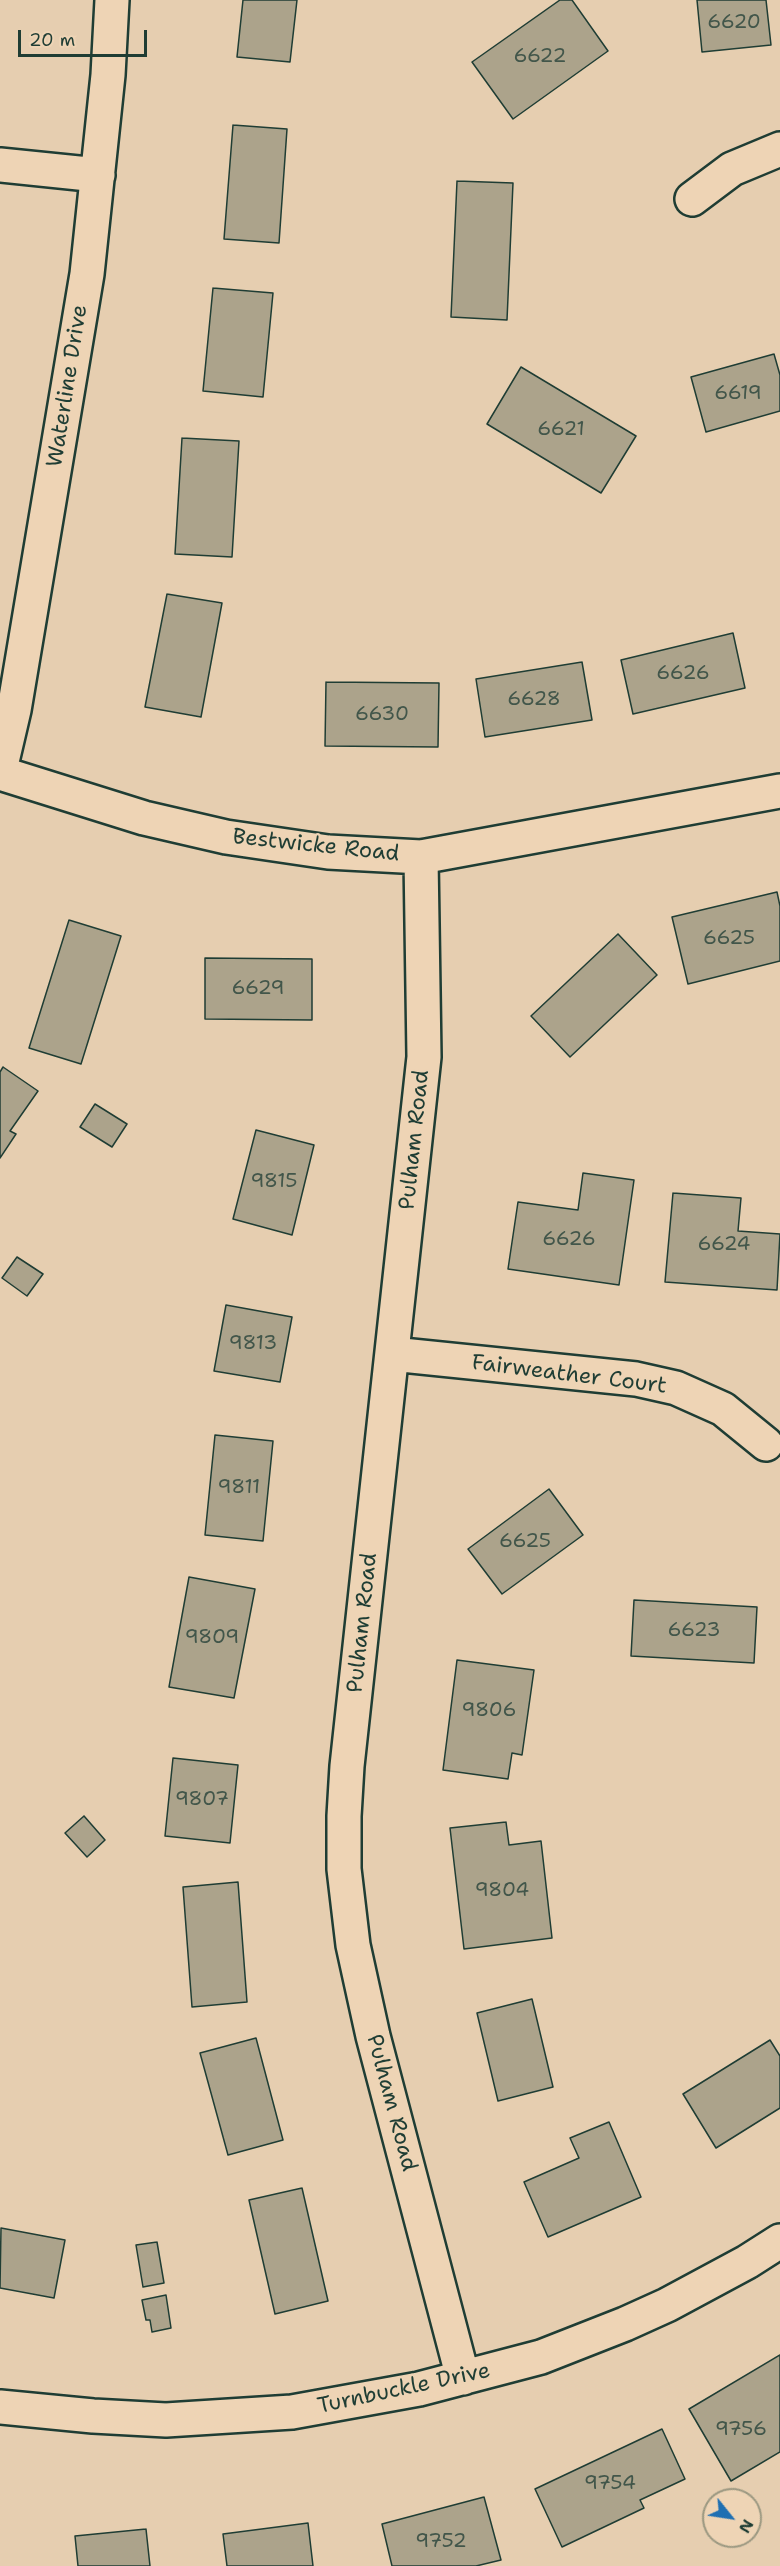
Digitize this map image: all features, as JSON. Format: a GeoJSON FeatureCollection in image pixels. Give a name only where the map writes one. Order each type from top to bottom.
{"type":"FeatureCollection","features":[{"type":"Feature","properties":{"kind":"street","name":"Waterline Drive"},"geometry":{"type":"LineString","coordinates":[[0,771],[14,710],[87,274],[108,75],[112,0]]}},
{"type":"Feature","properties":{"kind":"street"},"geometry":{"type":"LineString","coordinates":[[692,199],[732,170],[780,149]]}},
{"type":"Feature","properties":{"kind":"street"},"geometry":{"type":"LineString","coordinates":[[0,165],[98,175]]}},
{"type":"Feature","properties":{"kind":"street","name":"Bestwicke Road"},"geometry":{"type":"LineString","coordinates":[[0,771],[144,818],[226,837],[328,852],[421,857],[780,791]]}},
{"type":"Feature","properties":{"kind":"street","name":"Pulham Road"},"geometry":{"type":"LineString","coordinates":[[421,857],[424,1057],[347,1766],[344,1869],[353,1945],[373,2036],[464,2378]]}},
{"type":"Feature","properties":{"kind":"street","name":"Fairweather Court"},"geometry":{"type":"LineString","coordinates":[[392,1354],[636,1379],[676,1388],[723,1409],[766,1444]]}},
{"type":"Feature","properties":{"kind":"street","name":"Turnbuckle Drive"},"geometry":{"type":"LineString","coordinates":[[0,2407],[93,2416],[178,2419],[292,2412],[419,2389],[541,2357],[625,2324],[667,2305],[780,2241]]}},
{"type":"Feature","properties":{"kind":"building"},"geometry":{"type":"Polygon","coordinates":[[[243,0],[297,0],[290,62],[237,57],[243,0]]]}},
{"type":"Feature","properties":{"kind":"building"},"geometry":{"type":"Polygon","coordinates":[[[560,0],[572,0],[608,51],[513,119],[472,62],[560,0]]]}},
{"type":"Feature","properties":{"kind":"building"},"geometry":{"type":"Polygon","coordinates":[[[697,0],[766,0],[771,45],[702,52],[697,0]]]}},
{"type":"Feature","properties":{"kind":"building"},"geometry":{"type":"Polygon","coordinates":[[[233,125],[287,129],[279,243],[224,239],[233,125]]]}},
{"type":"Feature","properties":{"kind":"building"},"geometry":{"type":"Polygon","coordinates":[[[457,181],[513,183],[507,320],[451,317],[457,181]]]}},
{"type":"Feature","properties":{"kind":"building"},"geometry":{"type":"Polygon","coordinates":[[[213,288],[273,293],[263,397],[203,391],[213,288]]]}},
{"type":"Feature","properties":{"kind":"building"},"geometry":{"type":"Polygon","coordinates":[[[774,354],[780,375],[780,411],[706,432],[691,377],[774,354]]]}},
{"type":"Feature","properties":{"kind":"building"},"geometry":{"type":"Polygon","coordinates":[[[521,367],[636,436],[601,493],[487,424],[521,367]]]}},
{"type":"Feature","properties":{"kind":"building"},"geometry":{"type":"Polygon","coordinates":[[[182,438],[239,441],[232,557],[175,554],[182,438]]]}},
{"type":"Feature","properties":{"kind":"building"},"geometry":{"type":"Polygon","coordinates":[[[167,594],[222,603],[201,717],[145,707],[167,594]]]}},
{"type":"Feature","properties":{"kind":"building"},"geometry":{"type":"Polygon","coordinates":[[[733,633],[745,688],[633,714],[621,660],[733,633]]]}},
{"type":"Feature","properties":{"kind":"building"},"geometry":{"type":"Polygon","coordinates":[[[582,662],[592,720],[485,737],[476,679],[582,662]]]}},
{"type":"Feature","properties":{"kind":"building"},"geometry":{"type":"Polygon","coordinates":[[[326,682],[439,683],[438,747],[325,746],[326,682]]]}},
{"type":"Feature","properties":{"kind":"building"},"geometry":{"type":"Polygon","coordinates":[[[777,892],[780,906],[780,961],[688,984],[672,917],[777,892]]]}},
{"type":"Feature","properties":{"kind":"building"},"geometry":{"type":"Polygon","coordinates":[[[69,920],[121,936],[81,1064],[29,1048],[69,920]]]}},
{"type":"Feature","properties":{"kind":"building"},"geometry":{"type":"Polygon","coordinates":[[[618,934],[657,975],[570,1057],[531,1016],[618,934]]]}},
{"type":"Feature","properties":{"kind":"building"},"geometry":{"type":"Polygon","coordinates":[[[205,958],[312,959],[312,1020],[205,1019],[205,958]]]}},
{"type":"Feature","properties":{"kind":"building"},"geometry":{"type":"Polygon","coordinates":[[[3,1067],[38,1091],[10,1131],[16,1134],[0,1158],[0,1072],[3,1067]]]}},
{"type":"Feature","properties":{"kind":"building"},"geometry":{"type":"Polygon","coordinates":[[[95,1104],[127,1124],[112,1147],[80,1127],[95,1104]]]}},
{"type":"Feature","properties":{"kind":"building"},"geometry":{"type":"Polygon","coordinates":[[[256,1130],[314,1145],[292,1235],[233,1219],[256,1130]]]}},
{"type":"Feature","properties":{"kind":"building"},"geometry":{"type":"Polygon","coordinates":[[[583,1173],[634,1180],[619,1285],[508,1269],[518,1202],[578,1210],[583,1173]]]}},
{"type":"Feature","properties":{"kind":"building"},"geometry":{"type":"Polygon","coordinates":[[[673,1193],[741,1198],[738,1231],[780,1234],[777,1290],[665,1282],[673,1193]]]}},
{"type":"Feature","properties":{"kind":"building"},"geometry":{"type":"Polygon","coordinates":[[[17,1257],[43,1274],[27,1296],[2,1278],[17,1257]]]}},
{"type":"Feature","properties":{"kind":"building"},"geometry":{"type":"Polygon","coordinates":[[[226,1305],[292,1317],[280,1382],[214,1371],[226,1305]]]}},
{"type":"Feature","properties":{"kind":"building"},"geometry":{"type":"Polygon","coordinates":[[[215,1435],[273,1441],[263,1541],[205,1535],[215,1435]]]}},
{"type":"Feature","properties":{"kind":"building"},"geometry":{"type":"Polygon","coordinates":[[[549,1489],[583,1535],[502,1594],[468,1549],[549,1489]]]}},
{"type":"Feature","properties":{"kind":"building"},"geometry":{"type":"Polygon","coordinates":[[[189,1577],[255,1589],[234,1698],[169,1687],[189,1577]]]}},
{"type":"Feature","properties":{"kind":"building"},"geometry":{"type":"Polygon","coordinates":[[[634,1600],[757,1607],[754,1663],[631,1656],[634,1600]]]}},
{"type":"Feature","properties":{"kind":"building"},"geometry":{"type":"Polygon","coordinates":[[[457,1660],[534,1670],[522,1755],[512,1753],[508,1779],[443,1770],[457,1660]]]}},
{"type":"Feature","properties":{"kind":"building"},"geometry":{"type":"Polygon","coordinates":[[[173,1758],[238,1765],[230,1843],[165,1836],[173,1758]]]}},
{"type":"Feature","properties":{"kind":"building"},"geometry":{"type":"Polygon","coordinates":[[[84,1816],[105,1840],[87,1857],[65,1833],[84,1816]]]}},
{"type":"Feature","properties":{"kind":"building"},"geometry":{"type":"Polygon","coordinates":[[[506,1822],[509,1845],[541,1841],[552,1938],[464,1949],[450,1828],[506,1822]]]}},
{"type":"Feature","properties":{"kind":"building"},"geometry":{"type":"Polygon","coordinates":[[[238,1882],[247,2002],[192,2007],[183,1887],[238,1882]]]}},
{"type":"Feature","properties":{"kind":"building"},"geometry":{"type":"Polygon","coordinates":[[[532,1999],[553,2087],[498,2101],[477,2013],[532,1999]]]}},
{"type":"Feature","properties":{"kind":"building"},"geometry":{"type":"Polygon","coordinates":[[[256,2038],[283,2140],[228,2155],[200,2053],[256,2038]]]}},
{"type":"Feature","properties":{"kind":"building"},"geometry":{"type":"Polygon","coordinates":[[[770,2040],[780,2056],[780,2108],[716,2148],[683,2094],[770,2040]]]}},
{"type":"Feature","properties":{"kind":"building"},"geometry":{"type":"Polygon","coordinates":[[[609,2122],[641,2197],[548,2237],[524,2182],[579,2158],[570,2138],[609,2122]]]}},
{"type":"Feature","properties":{"kind":"building"},"geometry":{"type":"Polygon","coordinates":[[[302,2188],[328,2301],[275,2314],[249,2200],[302,2188]]]}},
{"type":"Feature","properties":{"kind":"building"},"geometry":{"type":"Polygon","coordinates":[[[1,2228],[65,2240],[54,2298],[0,2288],[1,2228]]]}},
{"type":"Feature","properties":{"kind":"building"},"geometry":{"type":"Polygon","coordinates":[[[157,2242],[164,2283],[143,2287],[136,2245],[157,2242]]]}},
{"type":"Feature","properties":{"kind":"building"},"geometry":{"type":"Polygon","coordinates":[[[166,2295],[171,2328],[152,2332],[150,2320],[146,2320],[142,2300],[166,2295]]]}},
{"type":"Feature","properties":{"kind":"building"},"geometry":{"type":"Polygon","coordinates":[[[780,2355],[780,2452],[731,2481],[689,2409],[780,2355]]]}},
{"type":"Feature","properties":{"kind":"building"},"geometry":{"type":"Polygon","coordinates":[[[662,2429],[685,2479],[640,2500],[644,2508],[562,2547],[535,2489],[662,2429]]]}},
{"type":"Feature","properties":{"kind":"building"},"geometry":{"type":"Polygon","coordinates":[[[484,2497],[501,2560],[476,2566],[392,2566],[382,2524],[484,2497]]]}},
{"type":"Feature","properties":{"kind":"building"},"geometry":{"type":"Polygon","coordinates":[[[308,2523],[313,2566],[227,2566],[223,2534],[308,2523]]]}},
{"type":"Feature","properties":{"kind":"building"},"geometry":{"type":"Polygon","coordinates":[[[146,2529],[150,2566],[78,2566],[75,2536],[146,2529]]]}}]}
